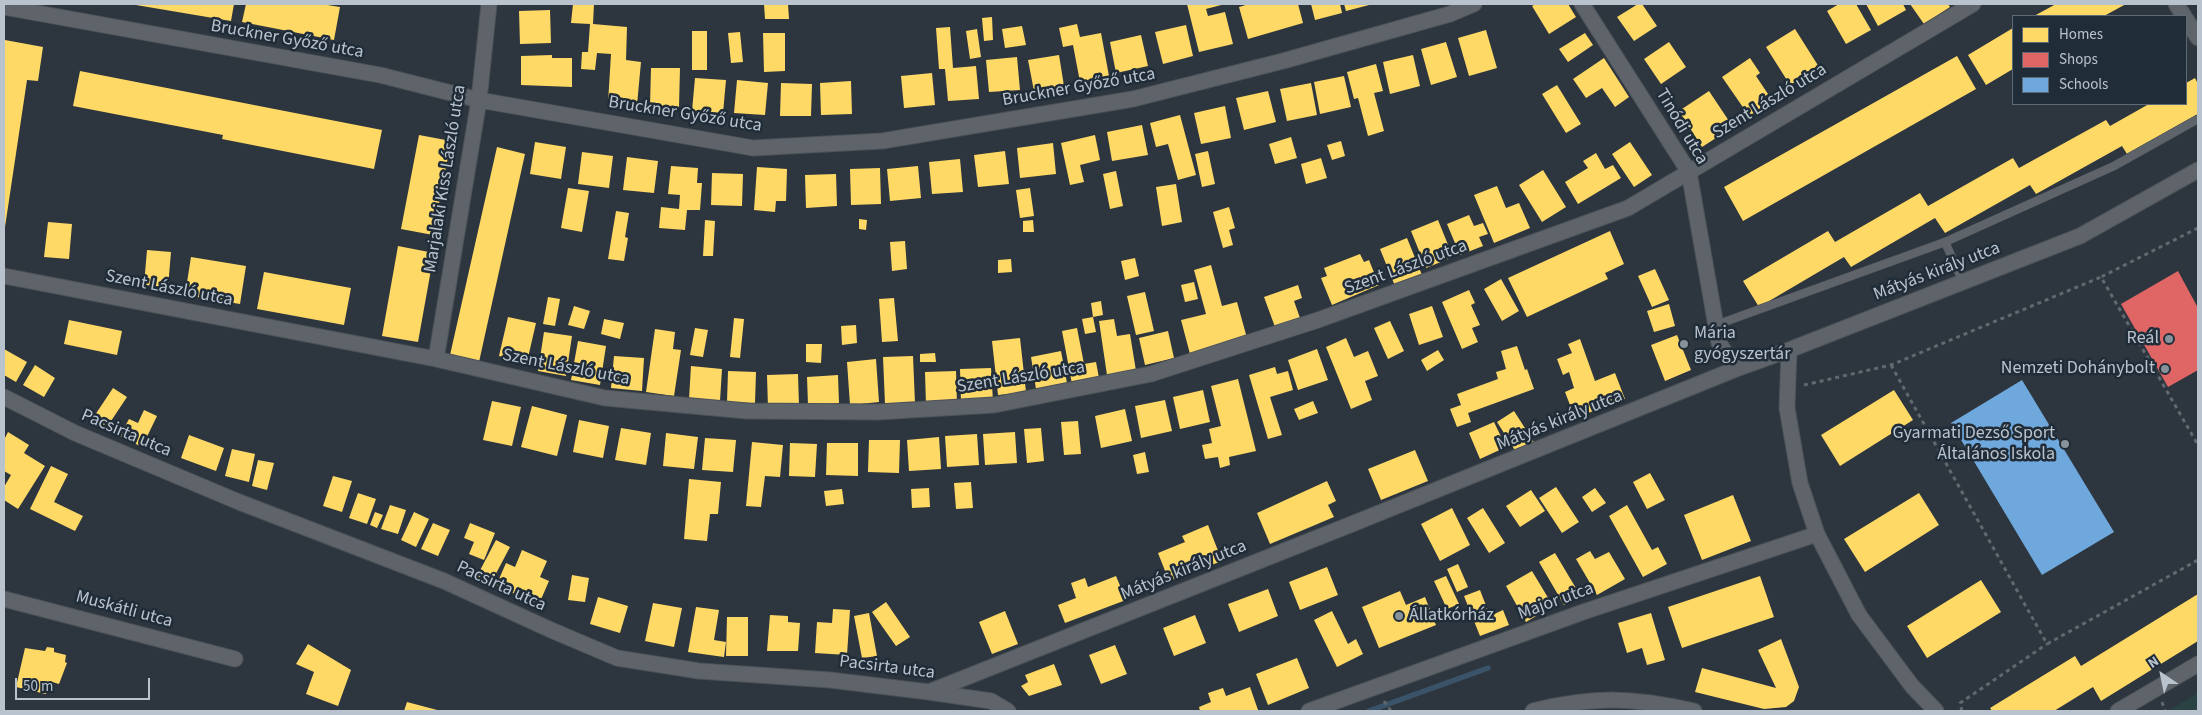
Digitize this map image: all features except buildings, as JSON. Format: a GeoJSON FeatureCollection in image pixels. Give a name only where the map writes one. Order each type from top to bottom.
{"type":"FeatureCollection","features":[{"type":"Feature","properties":{"kind":"street","name":"Marjalaki Kiss László utca"},"geometry":{"type":"LineString","coordinates":[[436,359],[479,100],[488,4]]}},
{"type":"Feature","properties":{"kind":"street","name":"Bruckner Győző utca"},"geometry":{"type":"LineString","coordinates":[[4,7],[380,75],[479,100],[753,148],[882,141],[1133,99],[1283,61],[1450,14],[1474,4]]}},
{"type":"Feature","properties":{"kind":"street","name":"Tinódi utca"},"geometry":{"type":"LineString","coordinates":[[1582,4],[1689,172],[1719,343],[1736,368]]}},
{"type":"Feature","properties":{"kind":"street","name":"Szent László utca"},"geometry":{"type":"LineString","coordinates":[[4,276],[436,359],[605,398],[747,411],[878,412],[994,405],[1151,374],[1318,320],[1628,208],[1973,4]]}},
{"type":"Feature","properties":{"kind":"street"},"geometry":{"type":"LineString","coordinates":[[2176,4],[2183,15]]}},
{"type":"Feature","properties":{"kind":"street"},"geometry":{"type":"LineString","coordinates":[[2187,21],[2198,38]]}},
{"type":"Feature","properties":{"kind":"street","name":"Mátyás király utca"},"geometry":{"type":"LineString","coordinates":[[929,692],[1588,430],[1736,368],[1789,350],[2080,236],[2198,170]]}},
{"type":"Feature","properties":{"kind":"street"},"geometry":{"type":"LineString","coordinates":[[1789,350],[1787,408],[1800,483],[1818,534],[1859,615],[1912,686],[1936,711]]}},
{"type":"Feature","properties":{"kind":"street","name":"Pacsirta utca"},"geometry":{"type":"LineString","coordinates":[[4,397],[75,433],[239,502],[444,580],[551,630],[617,658],[699,671],[830,680],[929,692],[991,701],[1008,711]]}},
{"type":"Feature","properties":{"kind":"street","name":"Major utca"},"geometry":{"type":"LineString","coordinates":[[1309,711],[1586,611],[1818,534]]}},
{"type":"Feature","properties":{"kind":"street","name":"Muskátli utca"},"geometry":{"type":"LineString","coordinates":[[4,599],[235,659]]}},
{"type":"Feature","properties":{"kind":"street"},"geometry":{"type":"LineString","coordinates":[[2118,711],[2198,664]]}},
{"type":"Feature","properties":{"kind":"street"},"geometry":{"type":"LineString","coordinates":[[1533,711],[1655,702],[1694,711]]}},
{"type":"Feature","properties":{"kind":"lane"},"geometry":{"type":"LineString","coordinates":[[1716,325],[1945,242],[2114,166],[2198,119]]}},
{"type":"Feature","properties":{"kind":"lane"},"geometry":{"type":"LineString","coordinates":[[1945,242],[1963,282]]}},
{"type":"Feature","properties":{"kind":"path"},"geometry":{"type":"LineString","coordinates":[[1797,387],[1891,365],[2101,277],[2198,228]]}},
{"type":"Feature","properties":{"kind":"path"},"geometry":{"type":"LineString","coordinates":[[2101,277],[2198,446]]}},
{"type":"Feature","properties":{"kind":"path"},"geometry":{"type":"LineString","coordinates":[[1891,365],[2047,644]]}},
{"type":"Feature","properties":{"kind":"path"},"geometry":{"type":"LineString","coordinates":[[1962,711],[1960,703],[2047,644],[2198,560]]}},
{"type":"Feature","properties":{"kind":"path"},"geometry":{"type":"LineString","coordinates":[[1385,702],[1390,711]]}},
{"type":"Feature","properties":{"kind":"green space"},"geometry":{"type":"Polygon","coordinates":[[[2198,693],[2198,711],[2168,711],[2198,693]]]}},
{"type":"Feature","properties":{"kind":"waterway"},"geometry":{"type":"LineString","coordinates":[[1369,711],[1488,668]]}},
{"type":"Feature","properties":{"kind":"place","name":"Reál"},"geometry":{"type":"Point","coordinates":[2169,339]}},
{"type":"Feature","properties":{"kind":"place","name":"Mária gyógyszertár"},"geometry":{"type":"Point","coordinates":[1684,344]}},
{"type":"Feature","properties":{"kind":"place","name":"Nemzeti Dohánybolt"},"geometry":{"type":"Point","coordinates":[2165,369]}},
{"type":"Feature","properties":{"kind":"place","name":"Gyarmati Dezső Sport Általános Iskola"},"geometry":{"type":"Point","coordinates":[2065,444]}},
{"type":"Feature","properties":{"kind":"place","name":"Állatkórház"},"geometry":{"type":"Point","coordinates":[1399,616]}}]}
